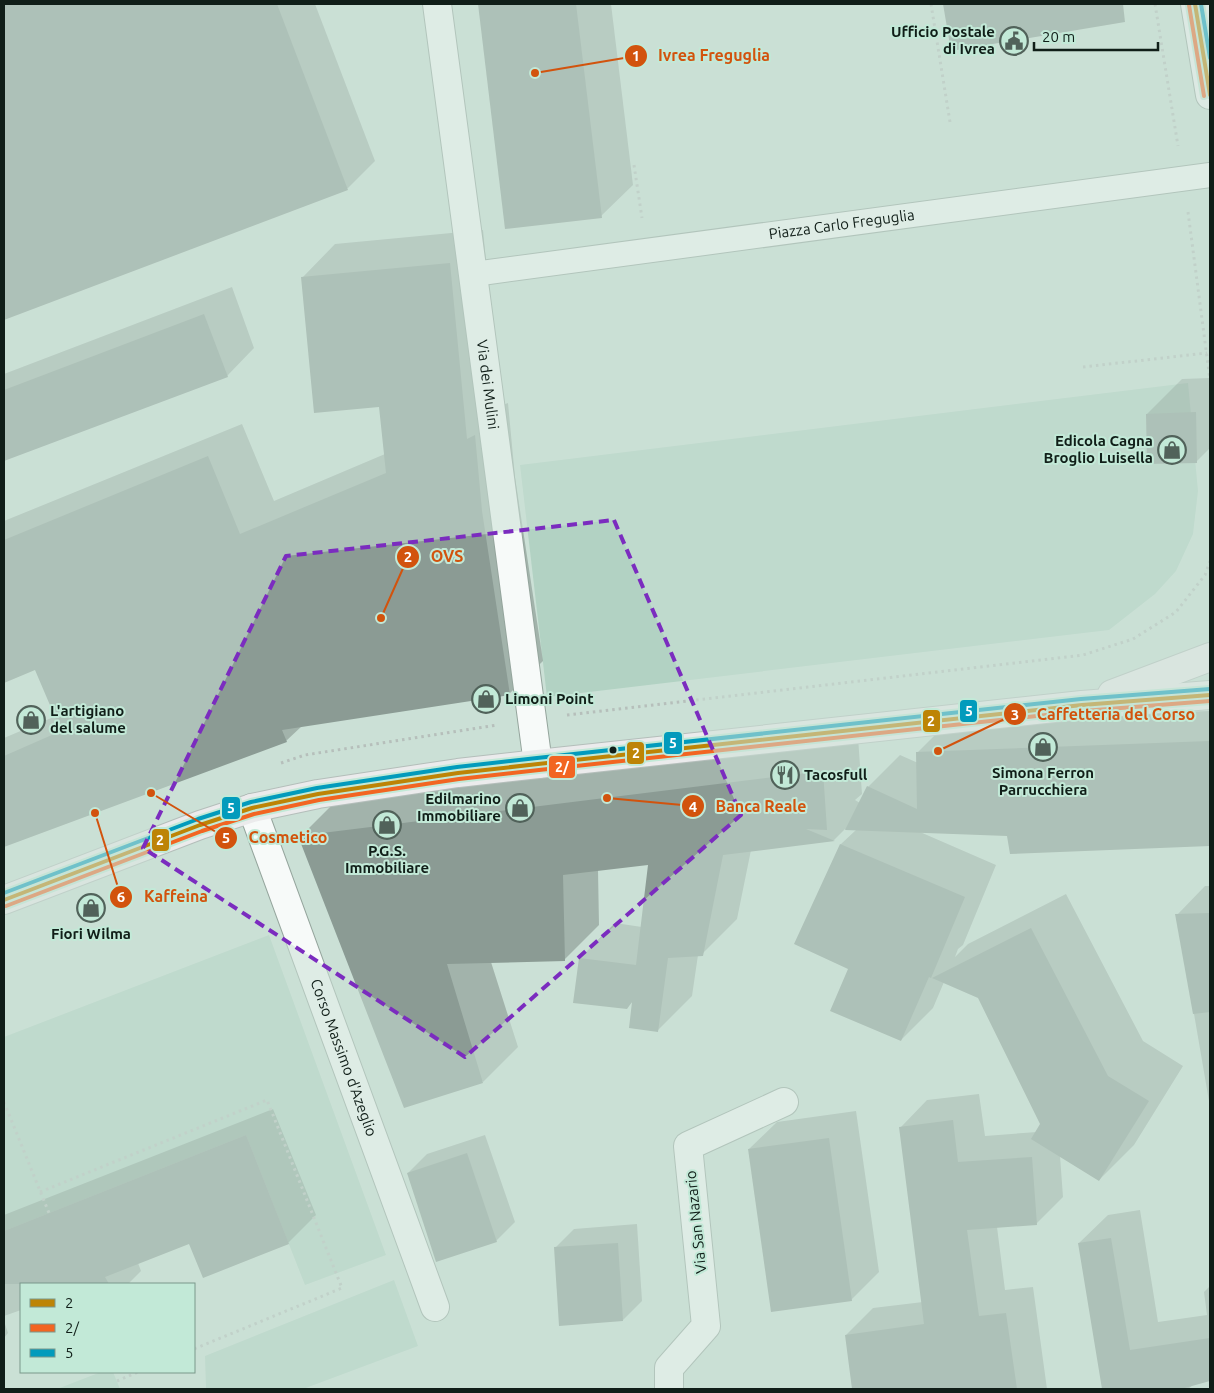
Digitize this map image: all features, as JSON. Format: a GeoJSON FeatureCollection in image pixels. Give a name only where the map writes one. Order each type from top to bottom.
{"type":"FeatureCollection","features":[{"type":"Feature","properties":{"kind":"main road"},"geometry":{"type":"LineString","coordinates":[[1195,4],[1210,95]]}},
{"type":"Feature","properties":{"kind":"main road"},"geometry":{"type":"LineString","coordinates":[[1082,705],[1210,657]]}},
{"type":"Feature","properties":{"kind":"main road"},"geometry":{"type":"LineString","coordinates":[[4,900],[200,825],[252,808],[318,794],[458,773],[538,764],[1082,705],[1210,695]]}},
{"type":"Feature","properties":{"kind":"street","name":"Via dei Mulini"},"geometry":{"type":"LineString","coordinates":[[438,4],[538,764]]}},
{"type":"Feature","properties":{"kind":"street","name":"Corso Massimo d'Azeglio"},"geometry":{"type":"LineString","coordinates":[[252,808],[435,1307]]}},
{"type":"Feature","properties":{"kind":"street","name":"Via San Nazario"},"geometry":{"type":"LineString","coordinates":[[669,1389],[669,1368],[706,1326],[688,1146],[784,1102]]}},
{"type":"Feature","properties":{"kind":"lane","name":"Piazza Carlo Freguglia"},"geometry":{"type":"LineString","coordinates":[[474,274],[1210,175]]}},
{"type":"Feature","properties":{"kind":"path"},"geometry":{"type":"LineString","coordinates":[[930,4],[950,122]]}},
{"type":"Feature","properties":{"kind":"path"},"geometry":{"type":"LineString","coordinates":[[1155,4],[1184,178],[1210,380]]}},
{"type":"Feature","properties":{"kind":"path"},"geometry":{"type":"LineString","coordinates":[[634,164],[646,251]]}},
{"type":"Feature","properties":{"kind":"path"},"geometry":{"type":"LineString","coordinates":[[1083,366],[1207,353]]}},
{"type":"Feature","properties":{"kind":"path"},"geometry":{"type":"LineString","coordinates":[[278,764],[305,755],[533,719],[1083,655],[1134,639],[1176,612],[1205,575],[1210,561]]}},
{"type":"Feature","properties":{"kind":"path"},"geometry":{"type":"LineString","coordinates":[[40,1192],[268,1100],[342,1288],[195,1349]]}},
{"type":"Feature","properties":{"kind":"path"},"geometry":{"type":"LineString","coordinates":[[4,1102],[49,1213]]}},
{"type":"Feature","properties":{"kind":"path"},"geometry":{"type":"LineString","coordinates":[[116,1380],[135,1373]]}},
{"type":"Feature","properties":{"kind":"highlighted area"},"geometry":{"type":"Polygon","coordinates":[[[614,520],[741,815],[465,1057],[143,848],[286,556],[614,520]]]}},
{"type":"Feature","properties":{"kind":"green space"},"geometry":{"type":"Polygon","coordinates":[[[1188,383],[1198,491],[1193,534],[1176,571],[1155,594],[1109,630],[547,697],[520,465],[1188,383]]]}},
{"type":"Feature","properties":{"kind":"green space"},"geometry":{"type":"Polygon","coordinates":[[[269,935],[386,1255],[305,1285],[246,1135],[4,1231],[4,1037],[269,935]]]}},
{"type":"Feature","properties":{"kind":"green space"},"geometry":{"type":"Polygon","coordinates":[[[394,1280],[418,1346],[303,1389],[206,1389],[205,1356],[394,1280]]]}},
{"type":"Feature","properties":{"kind":"green space"},"geometry":{"type":"Polygon","coordinates":[[[98,1373],[113,1373],[120,1389],[57,1389],[98,1373]]]}},
{"type":"Feature","properties":{"kind":"building"},"geometry":{"type":"Polygon","coordinates":[[[4,4],[277,4],[348,190],[4,320],[4,4]]]}},
{"type":"Feature","properties":{"kind":"building"},"geometry":{"type":"Polygon","coordinates":[[[478,4],[576,4],[602,218],[505,229],[478,4]]]}},
{"type":"Feature","properties":{"kind":"building"},"geometry":{"type":"Polygon","coordinates":[[[943,4],[1123,4],[1125,22],[951,51],[943,4]]]}},
{"type":"Feature","properties":{"kind":"building"},"geometry":{"type":"Polygon","coordinates":[[[450,263],[467,439],[475,435],[482,511],[510,695],[282,730],[287,742],[4,847],[4,756],[61,731],[35,670],[4,683],[4,540],[208,456],[240,534],[386,473],[379,407],[314,413],[301,277],[450,263]]]}},
{"type":"Feature","properties":{"kind":"building"},"geometry":{"type":"Polygon","coordinates":[[[204,314],[228,377],[4,461],[4,390],[204,314]]]}},
{"type":"Feature","properties":{"kind":"building","name":"Edicola Cagna Broglio Luisella"},"geometry":{"type":"Polygon","coordinates":[[[1196,412],[1197,463],[1147,464],[1146,414],[1196,412]]]}},
{"type":"Feature","properties":{"kind":"building"},"geometry":{"type":"Polygon","coordinates":[[[1210,741],[1210,846],[1010,854],[1007,836],[845,830],[867,786],[917,809],[916,752],[1210,741]]]}},
{"type":"Feature","properties":{"kind":"building"},"geometry":{"type":"Polygon","coordinates":[[[823,771],[827,830],[806,829],[835,841],[723,855],[703,956],[668,958],[658,1032],[629,1028],[632,1002],[627,1009],[573,1003],[579,958],[636,965],[648,865],[563,875],[565,961],[447,964],[483,1083],[404,1108],[298,836],[823,771]]]}},
{"type":"Feature","properties":{"kind":"building"},"geometry":{"type":"Polygon","coordinates":[[[840,844],[965,897],[931,978],[929,977],[901,1041],[830,1011],[848,969],[794,944],[840,844]]]}},
{"type":"Feature","properties":{"kind":"building"},"geometry":{"type":"Polygon","coordinates":[[[1210,913],[1210,1012],[1193,1014],[1175,914],[1210,913]]]}},
{"type":"Feature","properties":{"kind":"building"},"geometry":{"type":"Polygon","coordinates":[[[1031,928],[1108,1076],[1149,1101],[1099,1181],[1031,1139],[1040,1124],[978,998],[932,978],[1031,928]]]}},
{"type":"Feature","properties":{"kind":"building"},"geometry":{"type":"Polygon","coordinates":[[[953,1120],[958,1162],[1032,1157],[1037,1225],[967,1230],[979,1316],[1006,1313],[1017,1389],[852,1389],[845,1335],[924,1324],[899,1127],[953,1120]]]}},
{"type":"Feature","properties":{"kind":"building"},"geometry":{"type":"Polygon","coordinates":[[[246,1135],[289,1244],[203,1278],[189,1244],[105,1277],[108,1283],[4,1284],[4,1231],[246,1135]]]}},
{"type":"Feature","properties":{"kind":"building"},"geometry":{"type":"Polygon","coordinates":[[[829,1138],[852,1301],[771,1312],[748,1149],[829,1138]]]}},
{"type":"Feature","properties":{"kind":"building"},"geometry":{"type":"Polygon","coordinates":[[[467,1153],[497,1242],[436,1262],[407,1173],[467,1153]]]}},
{"type":"Feature","properties":{"kind":"building"},"geometry":{"type":"Polygon","coordinates":[[[1111,1238],[1130,1350],[1210,1338],[1210,1381],[1181,1389],[1102,1389],[1078,1243],[1111,1238]]]}},
{"type":"Feature","properties":{"kind":"building"},"geometry":{"type":"Polygon","coordinates":[[[618,1243],[623,1321],[559,1326],[554,1247],[618,1243]]]}},
{"type":"Feature","properties":{"kind":"transit line","name":"2"},"geometry":{"type":"LineString","coordinates":[[1195,4],[1210,95]]}},
{"type":"Feature","properties":{"kind":"transit line","name":"5"},"geometry":{"type":"LineString","coordinates":[[1201,4],[1210,58]]}},
{"type":"Feature","properties":{"kind":"transit line","name":"2/"},"geometry":{"type":"LineString","coordinates":[[1189,5],[1204,96]]}},
{"type":"Feature","properties":{"kind":"transit line","name":"5"},"geometry":{"type":"LineString","coordinates":[[4,893],[198,819],[251,802],[317,788],[457,767],[537,758],[1081,699],[1210,689]]}},
{"type":"Feature","properties":{"kind":"transit line","name":"2"},"geometry":{"type":"LineString","coordinates":[[4,900],[200,825],[252,808],[318,794],[458,773],[538,764],[1082,705],[1210,695]]}},
{"type":"Feature","properties":{"kind":"transit line","name":"2/"},"geometry":{"type":"LineString","coordinates":[[6,906],[202,831],[254,814],[319,800],[459,779],[539,770],[1083,711],[1210,701]]}},
{"type":"Feature","properties":{"kind":"place","name":"Ufficio Postale di Ivrea"},"geometry":{"type":"Point","coordinates":[1014,41]}},
{"type":"Feature","properties":{"kind":"place","name":"Ivrea Freguglia"},"geometry":{"type":"Point","coordinates":[535,73]}},
{"type":"Feature","properties":{"kind":"place","name":"Edicola Cagna Broglio Luisella"},"geometry":{"type":"Point","coordinates":[1172,450]}},
{"type":"Feature","properties":{"kind":"place","name":"OVS"},"geometry":{"type":"Point","coordinates":[381,618]}},
{"type":"Feature","properties":{"kind":"place","name":"Limoni Point"},"geometry":{"type":"Point","coordinates":[486,699]}},
{"type":"Feature","properties":{"kind":"place","name":"L'artigiano del salume"},"geometry":{"type":"Point","coordinates":[31,720]}},
{"type":"Feature","properties":{"kind":"place","name":"Simona Ferron Parrucchiera"},"geometry":{"type":"Point","coordinates":[1043,747]}},
{"type":"Feature","properties":{"kind":"place","name":"Caffetteria del Corso"},"geometry":{"type":"Point","coordinates":[938,751]}},
{"type":"Feature","properties":{"kind":"place","name":"Tacosfull"},"geometry":{"type":"Point","coordinates":[785,775]}},
{"type":"Feature","properties":{"kind":"place","name":"Cosmetico"},"geometry":{"type":"Point","coordinates":[151,793]}},
{"type":"Feature","properties":{"kind":"place","name":"Banca Reale"},"geometry":{"type":"Point","coordinates":[607,798]}},
{"type":"Feature","properties":{"kind":"place","name":"Edilmarino Immobiliare"},"geometry":{"type":"Point","coordinates":[520,808]}},
{"type":"Feature","properties":{"kind":"place","name":"Kaffeina"},"geometry":{"type":"Point","coordinates":[95,813]}},
{"type":"Feature","properties":{"kind":"place","name":"P.G.S. Immobiliare"},"geometry":{"type":"Point","coordinates":[387,825]}},
{"type":"Feature","properties":{"kind":"place","name":"Fiori Wilma"},"geometry":{"type":"Point","coordinates":[91,908]}}]}
